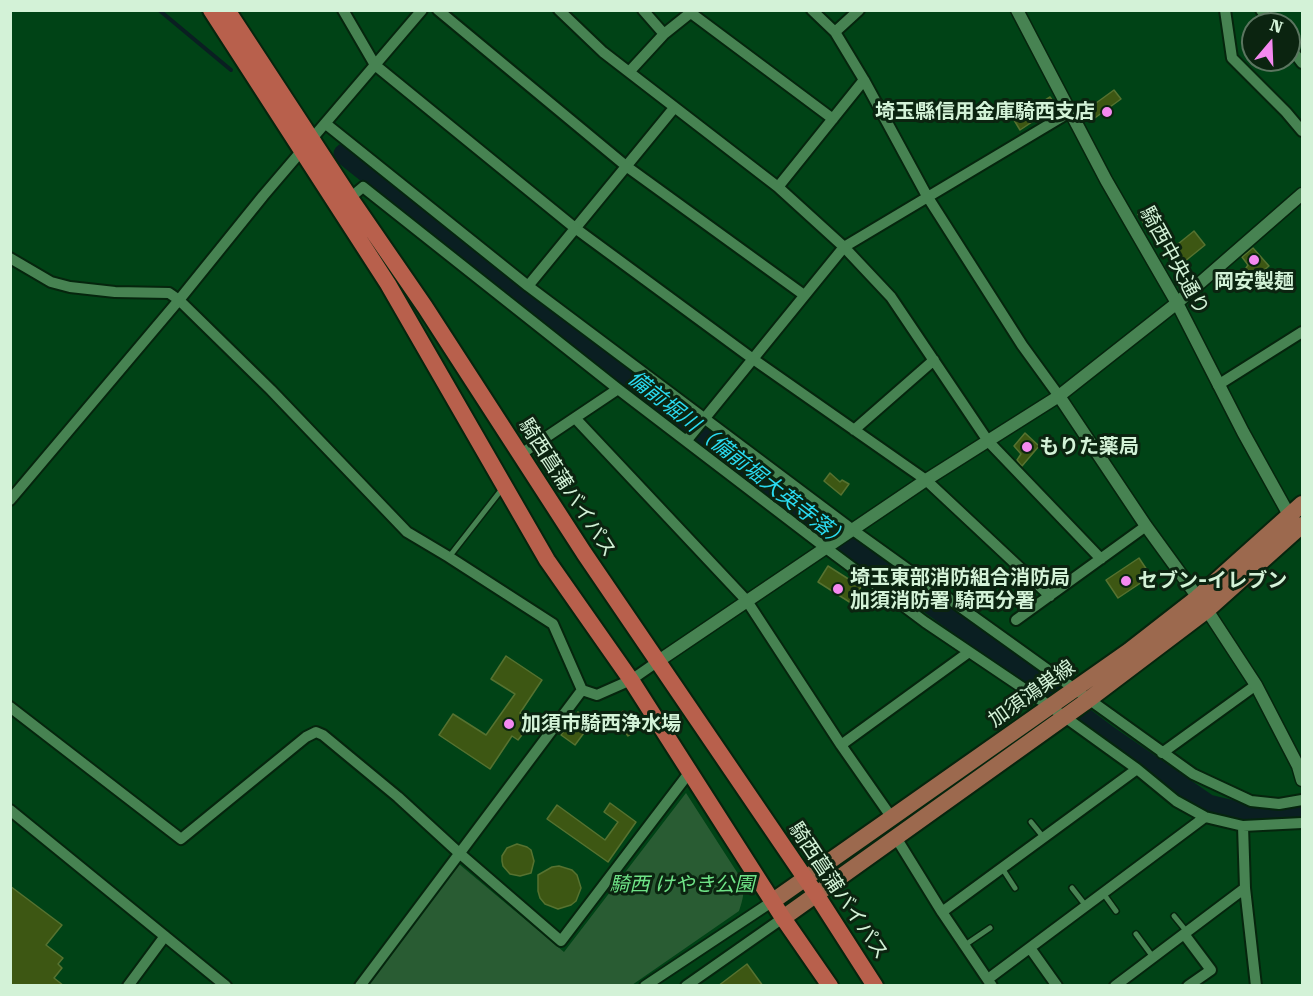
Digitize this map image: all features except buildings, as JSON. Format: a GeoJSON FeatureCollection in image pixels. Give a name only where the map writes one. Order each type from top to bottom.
{"type":"FeatureCollection","features":[{"type":"Feature","properties":{"kind":"highway","name":"騎西菖蒲バイパス"},"geometry":{"type":"LineString","coordinates":[[211,10],[308,146],[350,198],[425,307],[584,553],[806,879],[875,986]]}},
{"type":"Feature","properties":{"kind":"highway","name":"騎西菖蒲バイパス"},"geometry":{"type":"LineString","coordinates":[[228,10],[546,560],[631,680],[783,918],[830,986]]}},
{"type":"Feature","properties":{"kind":"main road","name":"加須鴻巣線"},"geometry":{"type":"LineString","coordinates":[[772,901],[892,818],[1079,696],[1202,604],[1298,527],[1302,504]]}},
{"type":"Feature","properties":{"kind":"main road","name":"加須鴻巣線"},"geometry":{"type":"LineString","coordinates":[[783,918],[895,836],[1057,711]]}},
{"type":"Feature","properties":{"kind":"street"},"geometry":{"type":"LineString","coordinates":[[343,10],[375,65],[576,228],[753,359],[926,480],[1050,596]]}},
{"type":"Feature","properties":{"kind":"street"},"geometry":{"type":"LineString","coordinates":[[10,500],[179,300],[263,196],[422,10]]}},
{"type":"Feature","properties":{"kind":"street"},"geometry":{"type":"LineString","coordinates":[[438,10],[627,166],[804,295]]}},
{"type":"Feature","properties":{"kind":"street"},"geometry":{"type":"LineString","coordinates":[[559,10],[603,52],[778,187],[844,247],[891,297],[988,441],[1101,559]]}},
{"type":"Feature","properties":{"kind":"street"},"geometry":{"type":"LineString","coordinates":[[643,10],[664,34]]}},
{"type":"Feature","properties":{"kind":"street"},"geometry":{"type":"LineString","coordinates":[[812,10],[835,32],[864,80],[927,196],[1022,345],[1256,685],[1300,765],[1302,780]]}},
{"type":"Feature","properties":{"kind":"street"},"geometry":{"type":"LineString","coordinates":[[835,32],[859,10]]}},
{"type":"Feature","properties":{"kind":"street","name":"騎西中央通り"},"geometry":{"type":"LineString","coordinates":[[1017,10],[1106,180],[1177,303],[1218,385],[1298,527]]}},
{"type":"Feature","properties":{"kind":"street"},"geometry":{"type":"LineString","coordinates":[[1224,10],[1232,58],[1302,131]]}},
{"type":"Feature","properties":{"kind":"street"},"geometry":{"type":"LineString","coordinates":[[629,72],[664,34],[693,12],[833,119]]}},
{"type":"Feature","properties":{"kind":"street"},"geometry":{"type":"LineString","coordinates":[[778,187],[864,80]]}},
{"type":"Feature","properties":{"kind":"street"},"geometry":{"type":"LineString","coordinates":[[528,286],[674,108]]}},
{"type":"Feature","properties":{"kind":"street"},"geometry":{"type":"LineString","coordinates":[[688,439],[844,247],[1070,112]]}},
{"type":"Feature","properties":{"kind":"street"},"geometry":{"type":"LineString","coordinates":[[326,124],[528,286],[850,532],[1079,696],[1193,774],[1251,801],[1280,804],[1302,800]]}},
{"type":"Feature","properties":{"kind":"street"},"geometry":{"type":"LineString","coordinates":[[350,198],[363,187],[618,389],[688,439],[826,548],[925,622],[1057,711],[1137,769],[1176,801],[1205,817],[1243,826],[1302,823]]}},
{"type":"Feature","properties":{"kind":"street"},"geometry":{"type":"LineString","coordinates":[[10,258],[51,282],[70,287],[115,292],[169,293],[179,300],[271,390],[406,532],[450,557],[553,624],[582,690],[597,695],[631,680],[926,480],[1059,396],[1177,303],[1302,194]]}},
{"type":"Feature","properties":{"kind":"street"},"geometry":{"type":"LineString","coordinates":[[1218,385],[1302,332]]}},
{"type":"Feature","properties":{"kind":"street"},"geometry":{"type":"LineString","coordinates":[[854,430],[934,360]]}},
{"type":"Feature","properties":{"kind":"street"},"geometry":{"type":"LineString","coordinates":[[521,454],[618,389]]}},
{"type":"Feature","properties":{"kind":"street"},"geometry":{"type":"LineString","coordinates":[[575,418],[747,601],[892,818]]}},
{"type":"Feature","properties":{"kind":"street"},"geometry":{"type":"LineString","coordinates":[[1016,620],[1146,526]]}},
{"type":"Feature","properties":{"kind":"street"},"geometry":{"type":"LineString","coordinates":[[842,746],[969,652]]}},
{"type":"Feature","properties":{"kind":"street"},"geometry":{"type":"LineString","coordinates":[[1162,753],[1256,685]]}},
{"type":"Feature","properties":{"kind":"street"},"geometry":{"type":"LineString","coordinates":[[360,986],[458,852],[582,690]]}},
{"type":"Feature","properties":{"kind":"street"},"geometry":{"type":"LineString","coordinates":[[10,707],[181,839],[306,737],[316,732],[332,741],[398,797],[561,941],[689,773]]}},
{"type":"Feature","properties":{"kind":"street"},"geometry":{"type":"LineString","coordinates":[[942,912],[1137,769]]}},
{"type":"Feature","properties":{"kind":"street"},"geometry":{"type":"LineString","coordinates":[[10,810],[226,986]]}},
{"type":"Feature","properties":{"kind":"street"},"geometry":{"type":"LineString","coordinates":[[895,836],[942,912],[990,982],[1030,948],[1205,817]]}},
{"type":"Feature","properties":{"kind":"street"},"geometry":{"type":"LineString","coordinates":[[1243,826],[1245,888],[1256,986]]}},
{"type":"Feature","properties":{"kind":"street"},"geometry":{"type":"LineString","coordinates":[[1115,986],[1245,888]]}},
{"type":"Feature","properties":{"kind":"street"},"geometry":{"type":"LineString","coordinates":[[645,986],[772,901]]}},
{"type":"Feature","properties":{"kind":"street"},"geometry":{"type":"LineString","coordinates":[[686,986],[783,918]]}},
{"type":"Feature","properties":{"kind":"street"},"geometry":{"type":"LineString","coordinates":[[1186,933],[1211,970],[1188,986]]}},
{"type":"Feature","properties":{"kind":"street"},"geometry":{"type":"LineString","coordinates":[[128,986],[165,936]]}},
{"type":"Feature","properties":{"kind":"street"},"geometry":{"type":"LineString","coordinates":[[1030,948],[1057,986]]}},
{"type":"Feature","properties":{"kind":"lane"},"geometry":{"type":"LineString","coordinates":[[450,557],[503,487]]}},
{"type":"Feature","properties":{"kind":"lane"},"geometry":{"type":"LineString","coordinates":[[1031,822],[1044,838]]}},
{"type":"Feature","properties":{"kind":"lane"},"geometry":{"type":"LineString","coordinates":[[1002,868],[1015,888]]}},
{"type":"Feature","properties":{"kind":"lane"},"geometry":{"type":"LineString","coordinates":[[1071,888],[1086,906]]}},
{"type":"Feature","properties":{"kind":"lane"},"geometry":{"type":"LineString","coordinates":[[1103,893],[1116,911]]}},
{"type":"Feature","properties":{"kind":"lane"},"geometry":{"type":"LineString","coordinates":[[1174,916],[1186,933]]}},
{"type":"Feature","properties":{"kind":"lane"},"geometry":{"type":"LineString","coordinates":[[965,945],[990,928]]}},
{"type":"Feature","properties":{"kind":"lane"},"geometry":{"type":"LineString","coordinates":[[1136,934],[1153,957]]}},
{"type":"Feature","properties":{"kind":"green space","name":"騎西 けやき公園"},"geometry":{"type":"Polygon","coordinates":[[[686,793],[742,880],[742,903],[739,911],[632,985],[367,986],[453,859],[564,952],[686,793]]]}},
{"type":"Feature","properties":{"kind":"waterway","name":"備前堀川（備前堀大英寺落）"},"geometry":{"type":"LineString","coordinates":[[159,10],[231,70]]}},
{"type":"Feature","properties":{"kind":"waterway","name":"備前堀川（備前堀大英寺落）"},"geometry":{"type":"LineString","coordinates":[[344,154],[535,307],[779,494],[1108,736],[1208,805],[1254,816],[1288,817],[1302,814]]}},
{"type":"Feature","properties":{"kind":"place","name":"埼玉縣信用金庫騎西支店"},"geometry":{"type":"Point","coordinates":[1107,112]}},
{"type":"Feature","properties":{"kind":"place","name":"岡安製麺"},"geometry":{"type":"Point","coordinates":[1254,260]}},
{"type":"Feature","properties":{"kind":"place","name":"もりた薬局"},"geometry":{"type":"Point","coordinates":[1027,447]}},
{"type":"Feature","properties":{"kind":"place","name":"セブン-イレブン"},"geometry":{"type":"Point","coordinates":[1126,581]}},
{"type":"Feature","properties":{"kind":"place","name":"埼玉東部消防組合消防局 加須消防署 騎西分署"},"geometry":{"type":"Point","coordinates":[838,589]}},
{"type":"Feature","properties":{"kind":"place","name":"加須市騎西浄水場"},"geometry":{"type":"Point","coordinates":[509,724]}}]}
